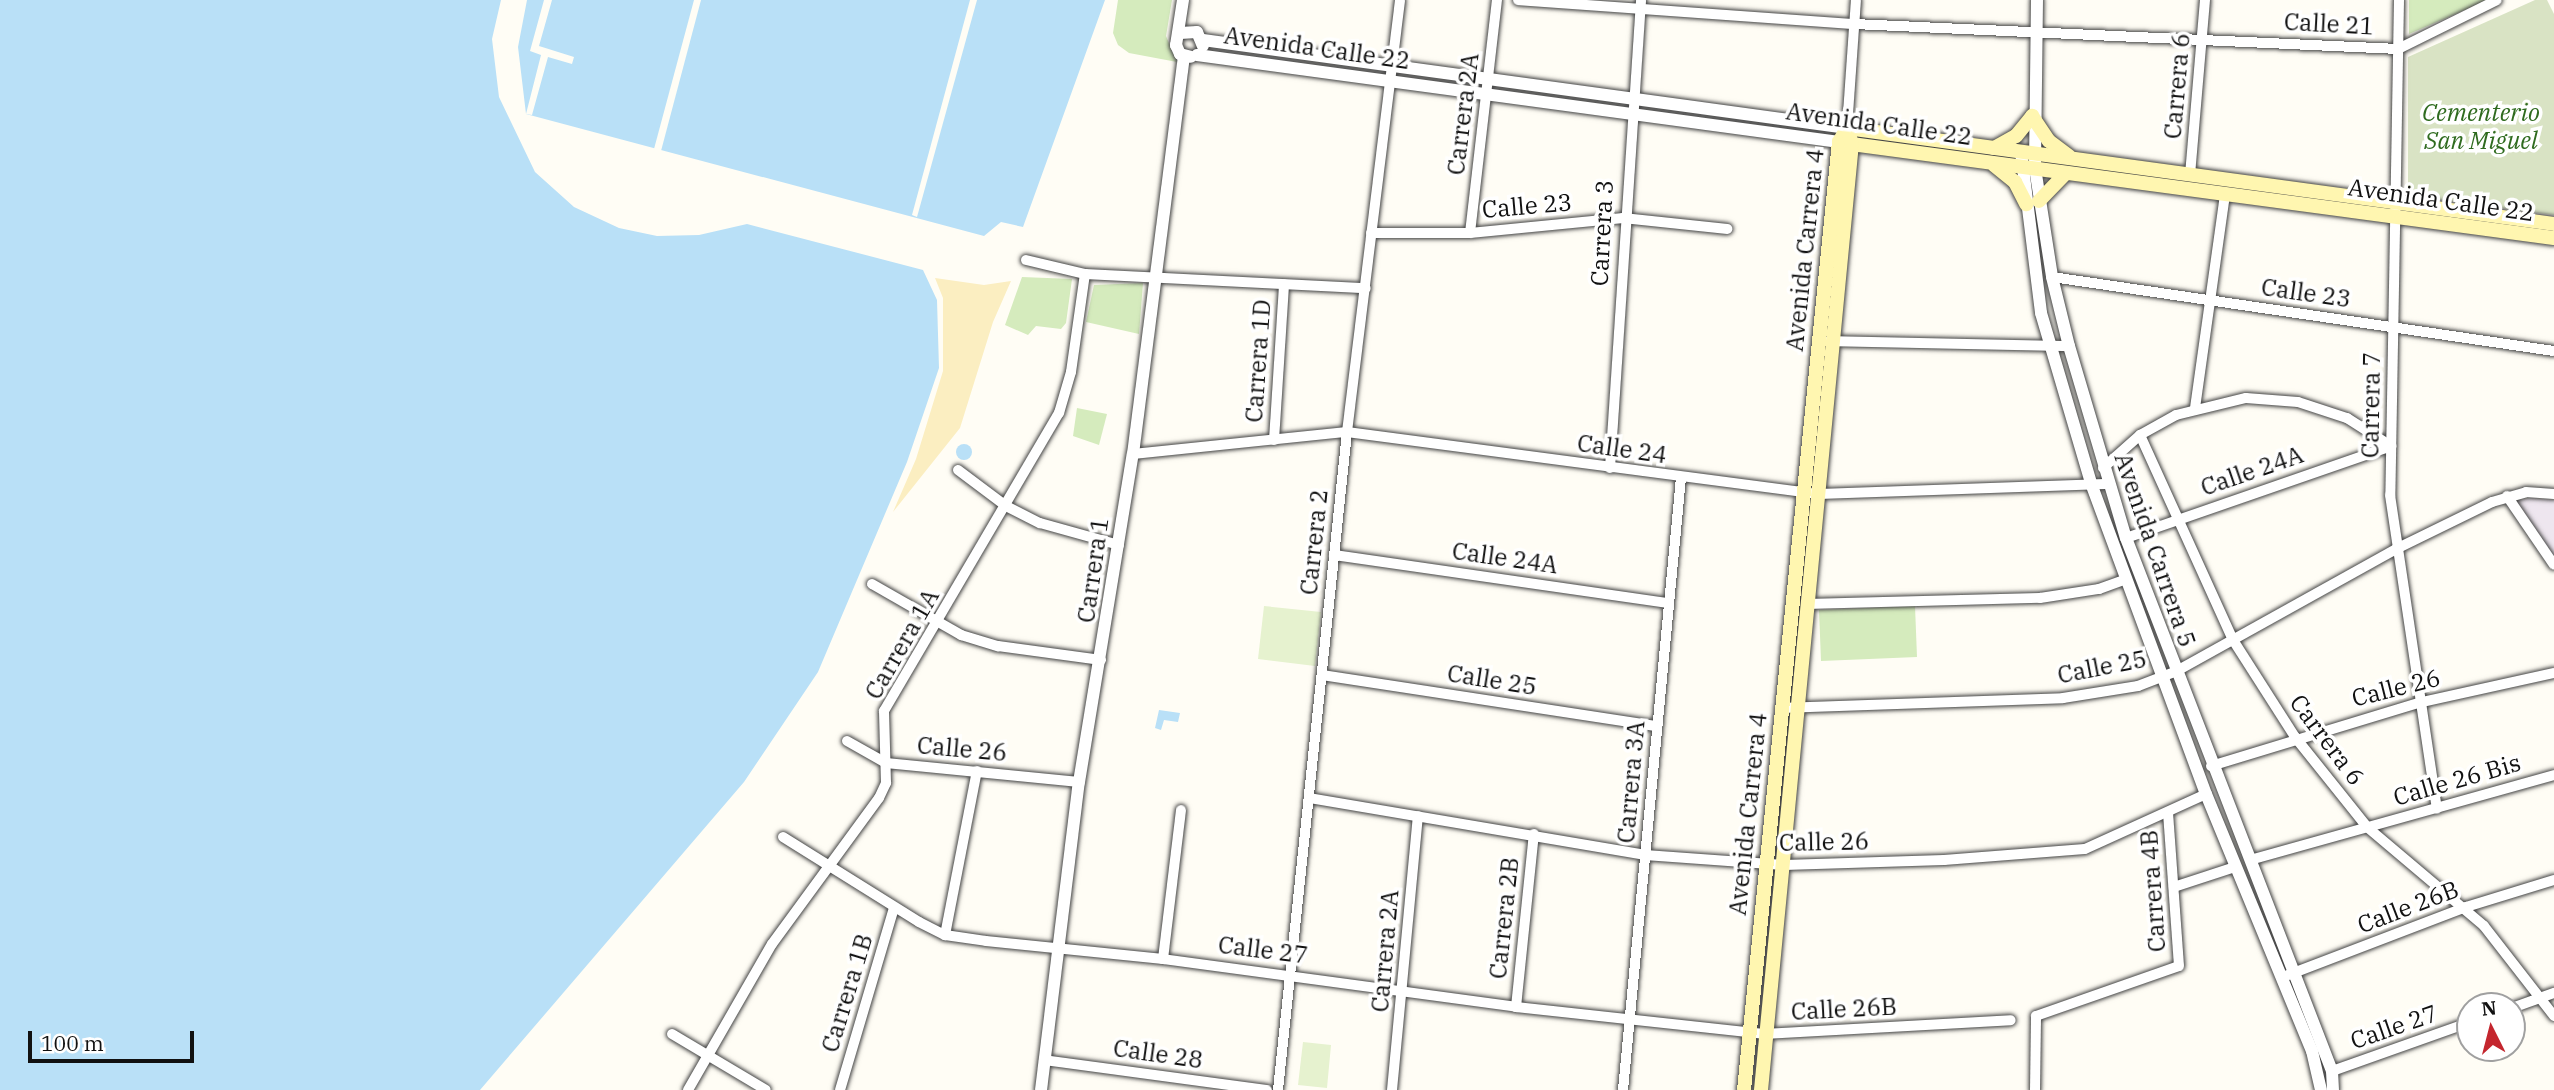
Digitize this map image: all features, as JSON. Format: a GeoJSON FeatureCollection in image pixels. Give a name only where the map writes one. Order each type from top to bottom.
{"type":"FeatureCollection","features":[{"type":"Feature","properties":{"kind":"main road"},"geometry":{"type":"LineString","coordinates":[[1993,148],[2016,136],[2032,116],[2049,141],[2073,159]]}},
{"type":"Feature","properties":{"kind":"main road","name":"Avenida Carrera 4"},"geometry":{"type":"LineString","coordinates":[[1744,1090],[1784,865],[1789,708],[1847,128]]}},
{"type":"Feature","properties":{"kind":"main road","name":"Avenida Calle 22"},"geometry":{"type":"LineString","coordinates":[[1847,128],[1993,148],[2066,173],[2225,194],[2554,224]]}},
{"type":"Feature","properties":{"kind":"main road","name":"Avenida Calle 22"},"geometry":{"type":"LineString","coordinates":[[1845,143],[1986,162],[2073,159],[2190,175],[2554,239]]}},
{"type":"Feature","properties":{"kind":"main road"},"geometry":{"type":"LineString","coordinates":[[1986,162],[2007,173],[2033,202],[2066,173]]}},
{"type":"Feature","properties":{"kind":"main road","name":"Avenida Carrera 4"},"geometry":{"type":"LineString","coordinates":[[1761,1090],[1756,1033],[1766,863],[1806,604],[1810,493]]}},
{"type":"Feature","properties":{"kind":"street"},"geometry":{"type":"LineString","coordinates":[[1183,0],[1181,33],[1176,46],[1191,56],[1203,40]]}},
{"type":"Feature","properties":{"kind":"street","name":"Carrera 2"},"geometry":{"type":"LineString","coordinates":[[1278,1090],[1347,432],[1400,0]]}},
{"type":"Feature","properties":{"kind":"street","name":"Carrera 2A"},"geometry":{"type":"LineString","coordinates":[[1470,233],[1497,0]]}},
{"type":"Feature","properties":{"kind":"street","name":"Calle 21"},"geometry":{"type":"LineString","coordinates":[[1518,0],[1640,3],[1854,24],[2398,49],[2497,0]]}},
{"type":"Feature","properties":{"kind":"street"},"geometry":{"type":"LineString","coordinates":[[1847,128],[1856,0]]}},
{"type":"Feature","properties":{"kind":"street","name":"Avenida Carrera 5"},"geometry":{"type":"LineString","coordinates":[[2037,0],[2028,160],[2049,346],[2092,486],[2126,579],[2211,766],[2250,860],[2292,974],[2332,1071],[2333,1090]]}},
{"type":"Feature","properties":{"kind":"street","name":"Carrera 6"},"geometry":{"type":"LineString","coordinates":[[2190,175],[2205,0]]}},
{"type":"Feature","properties":{"kind":"street","name":"Carrera 7"},"geometry":{"type":"LineString","coordinates":[[2399,0],[2391,446],[2396,549],[2437,808]]}},
{"type":"Feature","properties":{"kind":"street","name":"Carrera 3"},"geometry":{"type":"LineString","coordinates":[[1610,468],[1623,218],[1640,3]]}},
{"type":"Feature","properties":{"kind":"street","name":"Avenida Calle 22"},"geometry":{"type":"LineString","coordinates":[[1181,33],[1193,30],[1203,40],[1847,128]]}},
{"type":"Feature","properties":{"kind":"street","name":"Avenida Calle 22"},"geometry":{"type":"LineString","coordinates":[[1191,56],[1845,143]]}},
{"type":"Feature","properties":{"kind":"street","name":"Carrera 1"},"geometry":{"type":"LineString","coordinates":[[1041,1090],[1056,947],[1079,782],[1119,545],[1155,277],[1191,56]]}},
{"type":"Feature","properties":{"kind":"street"},"geometry":{"type":"LineString","coordinates":[[2195,408],[2225,194]]}},
{"type":"Feature","properties":{"kind":"street","name":"Avenida Carrera 5"},"geometry":{"type":"LineString","coordinates":[[2033,202],[2068,346],[2102,468],[2206,794],[2279,979],[2312,1051],[2320,1090]]}},
{"type":"Feature","properties":{"kind":"street","name":"Calle 23"},"geometry":{"type":"LineString","coordinates":[[1371,233],[1470,233],[1623,218],[1727,229]]}},
{"type":"Feature","properties":{"kind":"street"},"geometry":{"type":"LineString","coordinates":[[1026,260],[1085,274],[1366,288]]}},
{"type":"Feature","properties":{"kind":"street","name":"Carrera 1A"},"geometry":{"type":"LineString","coordinates":[[688,1090],[772,944],[879,798],[886,763],[884,710],[1006,506],[1067,392],[1085,274]]}},
{"type":"Feature","properties":{"kind":"street","name":"Calle 23"},"geometry":{"type":"LineString","coordinates":[[2052,277],[2554,351]]}},
{"type":"Feature","properties":{"kind":"street","name":"Carrera 1D"},"geometry":{"type":"LineString","coordinates":[[1274,440],[1284,284]]}},
{"type":"Feature","properties":{"kind":"street"},"geometry":{"type":"LineString","coordinates":[[1826,341],[2068,346]]}},
{"type":"Feature","properties":{"kind":"street"},"geometry":{"type":"LineString","coordinates":[[2102,468],[2140,435],[2195,408],[2246,398],[2298,401],[2347,418],[2391,446]]}},
{"type":"Feature","properties":{"kind":"street","name":"Calle 24"},"geometry":{"type":"LineString","coordinates":[[1133,454],[1347,432],[1810,493],[2107,484]]}},
{"type":"Feature","properties":{"kind":"street","name":"Carrera 6"},"geometry":{"type":"LineString","coordinates":[[2140,435],[2233,640],[2295,737],[2367,827],[2466,907],[2543,997],[2554,1016]]}},
{"type":"Feature","properties":{"kind":"street","name":"Calle 24A"},"geometry":{"type":"LineString","coordinates":[[2126,538],[2391,446]]}},
{"type":"Feature","properties":{"kind":"street"},"geometry":{"type":"LineString","coordinates":[[958,470],[1006,506],[1060,531],[1119,545]]}},
{"type":"Feature","properties":{"kind":"street","name":"Carrera 3A"},"geometry":{"type":"LineString","coordinates":[[1623,1090],[1681,478]]}},
{"type":"Feature","properties":{"kind":"street","name":"Calle 25"},"geometry":{"type":"LineString","coordinates":[[1789,708],[2063,698],[2111,692],[2169,674],[2396,549],[2507,496],[2554,494]]}},
{"type":"Feature","properties":{"kind":"street"},"geometry":{"type":"LineString","coordinates":[[2507,496],[2554,565]]}},
{"type":"Feature","properties":{"kind":"street","name":"Calle 24A"},"geometry":{"type":"LineString","coordinates":[[1334,555],[1670,603]]}},
{"type":"Feature","properties":{"kind":"street"},"geometry":{"type":"LineString","coordinates":[[1806,604],[2040,598],[2099,589],[2126,579]]}},
{"type":"Feature","properties":{"kind":"street"},"geometry":{"type":"LineString","coordinates":[[872,584],[937,625],[998,646],[1101,660]]}},
{"type":"Feature","properties":{"kind":"street","name":"Calle 26"},"geometry":{"type":"LineString","coordinates":[[2211,766],[2295,737],[2422,702],[2554,673]]}},
{"type":"Feature","properties":{"kind":"street","name":"Calle 25"},"geometry":{"type":"LineString","coordinates":[[1322,675],[1657,726]]}},
{"type":"Feature","properties":{"kind":"street","name":"Calle 26"},"geometry":{"type":"LineString","coordinates":[[847,741],[886,763],[1079,782]]}},
{"type":"Feature","properties":{"kind":"street"},"geometry":{"type":"LineString","coordinates":[[945,935],[977,771]]}},
{"type":"Feature","properties":{"kind":"street","name":"Calle 26 Bis"},"geometry":{"type":"LineString","coordinates":[[2250,860],[2554,775]]}},
{"type":"Feature","properties":{"kind":"street","name":"Calle 26"},"geometry":{"type":"LineString","coordinates":[[1309,798],[1534,834],[1645,855],[1784,865],[1944,860],[2085,849],[2206,794]]}},
{"type":"Feature","properties":{"kind":"street"},"geometry":{"type":"LineString","coordinates":[[1163,959],[1181,810]]}},
{"type":"Feature","properties":{"kind":"street","name":"Carrera 4B"},"geometry":{"type":"LineString","coordinates":[[2035,1090],[2036,1016],[2179,966],[2168,813]]}},
{"type":"Feature","properties":{"kind":"street","name":"Carrera 2A"},"geometry":{"type":"LineString","coordinates":[[1392,1090],[1418,816]]}},
{"type":"Feature","properties":{"kind":"street","name":"Carrera 2B"},"geometry":{"type":"LineString","coordinates":[[1516,1007],[1534,834]]}},
{"type":"Feature","properties":{"kind":"street","name":"Calle 27"},"geometry":{"type":"LineString","coordinates":[[783,837],[830,863],[894,908],[945,935],[1403,989],[1516,1007],[1756,1033]]}},
{"type":"Feature","properties":{"kind":"street"},"geometry":{"type":"LineString","coordinates":[[2174,887],[2235,867]]}},
{"type":"Feature","properties":{"kind":"street","name":"Calle 26B"},"geometry":{"type":"LineString","coordinates":[[2279,979],[2466,907],[2554,880]]}},
{"type":"Feature","properties":{"kind":"street","name":"Carrera 1B"},"geometry":{"type":"LineString","coordinates":[[841,1090],[894,908]]}},
{"type":"Feature","properties":{"kind":"street"},"geometry":{"type":"LineString","coordinates":[[2526,1003],[2554,993]]}},
{"type":"Feature","properties":{"kind":"street","name":"Calle 26B"},"geometry":{"type":"LineString","coordinates":[[1756,1033],[2011,1020]]}},
{"type":"Feature","properties":{"kind":"street","name":"Calle 27"},"geometry":{"type":"LineString","coordinates":[[2332,1071],[2456,1027]]}},
{"type":"Feature","properties":{"kind":"street"},"geometry":{"type":"LineString","coordinates":[[672,1034],[766,1090]]}},
{"type":"Feature","properties":{"kind":"street","name":"Calle 28"},"geometry":{"type":"LineString","coordinates":[[1044,1060],[1267,1090]]}},
{"type":"Feature","properties":{"kind":"street"},"geometry":{"type":"LineString","coordinates":[[2332,1071],[2339,1090]]}},
{"type":"Feature","properties":{"kind":"shaded area"},"geometry":{"type":"Polygon","coordinates":[[[2531,498],[2554,500],[2554,557],[2514,501],[2531,498]]]}},
{"type":"Feature","properties":{"kind":"green space"},"geometry":{"type":"Polygon","coordinates":[[[1118,0],[1172,0],[1166,36],[1177,62],[1129,53],[1118,45],[1113,33],[1118,0]]]}},
{"type":"Feature","properties":{"kind":"green space"},"geometry":{"type":"Polygon","coordinates":[[[2409,0],[2488,0],[2409,34],[2409,0]]]}},
{"type":"Feature","properties":{"kind":"green space","name":"Cementerio San Miguel"},"geometry":{"type":"Polygon","coordinates":[[[2535,0],[2547,0],[2554,14],[2554,215],[2408,196],[2408,57],[2535,0]]]}},
{"type":"Feature","properties":{"kind":"green space"},"geometry":{"type":"Polygon","coordinates":[[[1022,277],[1072,279],[1066,323],[1061,329],[1036,326],[1028,335],[1005,325],[1022,277]]]}},
{"type":"Feature","properties":{"kind":"green space"},"geometry":{"type":"Polygon","coordinates":[[[1143,283],[1139,334],[1086,322],[1094,285],[1143,283]]]}},
{"type":"Feature","properties":{"kind":"green space"},"geometry":{"type":"Polygon","coordinates":[[[1077,408],[1107,414],[1099,445],[1073,436],[1077,408]]]}},
{"type":"Feature","properties":{"kind":"green space"},"geometry":{"type":"Polygon","coordinates":[[[1264,606],[1321,612],[1315,666],[1258,659],[1264,606]]]}},
{"type":"Feature","properties":{"kind":"green space"},"geometry":{"type":"Polygon","coordinates":[[[1915,606],[1917,657],[1821,661],[1819,610],[1915,606]]]}},
{"type":"Feature","properties":{"kind":"green space"},"geometry":{"type":"Polygon","coordinates":[[[1303,1042],[1331,1045],[1327,1088],[1298,1085],[1303,1042]]]}},
{"type":"Feature","properties":{"kind":"sand"},"geometry":{"type":"Polygon","coordinates":[[[935,278],[984,285],[1011,281],[993,322],[960,428],[893,512],[916,459],[943,371],[943,298],[935,278]]]}},
{"type":"Feature","properties":{"kind":"water"},"geometry":{"type":"Polygon","coordinates":[[[0,0],[501,0],[492,39],[499,97],[535,172],[574,207],[619,228],[657,236],[699,235],[747,224],[923,270],[937,300],[939,368],[907,462],[818,672],[744,782],[480,1090],[0,1090],[0,0]]]}},
{"type":"Feature","properties":{"kind":"water"},"geometry":{"type":"Polygon","coordinates":[[[527,0],[1105,0],[1023,227],[1001,222],[984,236],[526,114],[518,47],[527,0]]]}},
{"type":"Feature","properties":{"kind":"water"},"geometry":{"type":"Polygon","coordinates":[[[964,444],[970,446],[970,458],[964,460],[958,458],[956,452],[958,446],[964,444]]]}},
{"type":"Feature","properties":{"kind":"water"},"geometry":{"type":"Polygon","coordinates":[[[1159,710],[1180,713],[1178,722],[1164,720],[1161,730],[1155,728],[1159,710]]]}},
{"type":"Feature","properties":{"kind":"pier"},"geometry":{"type":"Polygon","coordinates":[[[544,0],[552,0],[539,46],[574,57],[572,64],[548,57],[532,115],[526,114],[541,55],[530,51],[544,0]]]}},
{"type":"Feature","properties":{"kind":"pier"},"geometry":{"type":"Polygon","coordinates":[[[694,0],[701,0],[661,151],[654,149],[694,0]]]}},
{"type":"Feature","properties":{"kind":"pier"},"geometry":{"type":"Polygon","coordinates":[[[970,0],[977,0],[917,217],[912,215],[970,0]]]}}]}
